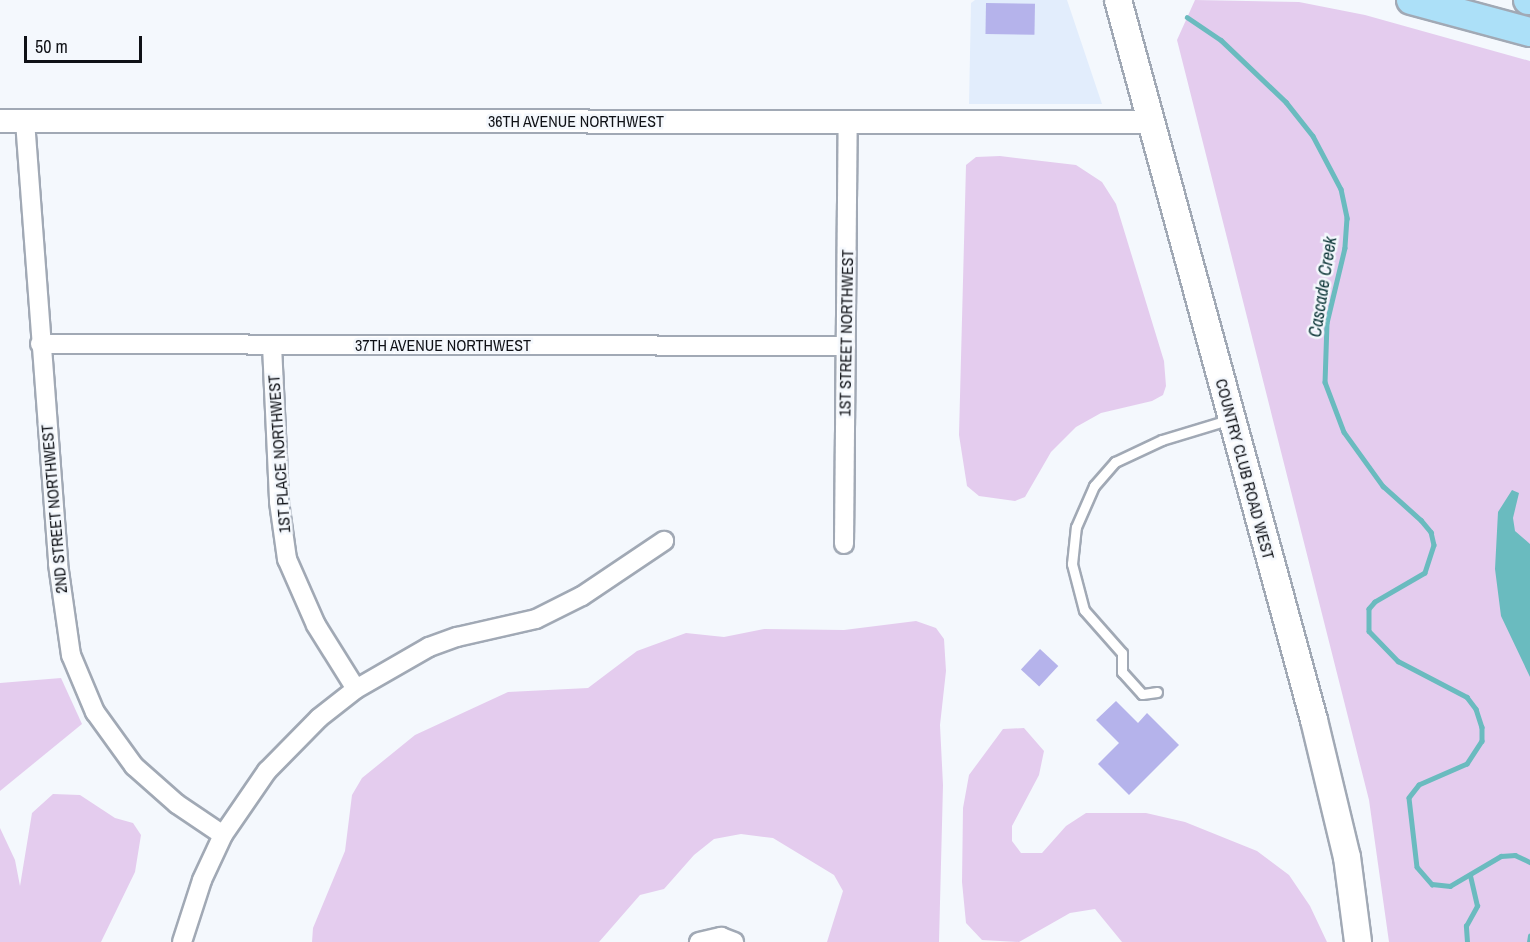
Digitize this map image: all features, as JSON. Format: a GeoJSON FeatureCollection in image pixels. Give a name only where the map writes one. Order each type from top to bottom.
{"type":"FeatureCollection","features":[{"type":"Feature","properties":{"kind":"main road","name":"COUNTRY CLUB ROAD WEST"},"geometry":{"type":"LineString","coordinates":[[1118,0],[1334,798],[1347,857],[1358,942]]}},
{"type":"Feature","properties":{"kind":"main road"},"geometry":{"type":"LineString","coordinates":[[1411,0],[1530,32]]}},
{"type":"Feature","properties":{"kind":"street","name":"36TH AVENUE NORTHWEST"},"geometry":{"type":"LineString","coordinates":[[0,121],[1151,122]]}},
{"type":"Feature","properties":{"kind":"street","name":"2ND STREET NORTHWEST"},"geometry":{"type":"LineString","coordinates":[[26,121],[40,344],[59,576],[71,655],[81,686],[134,766],[177,804],[223,835]]}},
{"type":"Feature","properties":{"kind":"street","name":"1ST STREET NORTHWEST"},"geometry":{"type":"LineString","coordinates":[[844,544],[848,121]]}},
{"type":"Feature","properties":{"kind":"street","name":"37TH AVENUE NORTHWEST"},"geometry":{"type":"LineString","coordinates":[[40,344],[846,346]]}},
{"type":"Feature","properties":{"kind":"street","name":"1ST PLACE NORTHWEST"},"geometry":{"type":"LineString","coordinates":[[272,345],[279,502],[287,559],[316,625],[356,689]]}},
{"type":"Feature","properties":{"kind":"street"},"geometry":{"type":"LineString","coordinates":[[182,942],[202,880],[223,835],[267,771],[319,718],[356,689],[429,647],[457,636],[536,619],[565,606],[664,541]]}},
{"type":"Feature","properties":{"kind":"street"},"geometry":{"type":"LineString","coordinates":[[699,942],[721,937],[734,942]]}},
{"type":"Feature","properties":{"kind":"lane"},"geometry":{"type":"LineString","coordinates":[[1157,692],[1142,694],[1122,672],[1122,654],[1091,621],[1075,584],[1072,544],[1086,499],[1104,472],[1128,454],[1231,419]]}},
{"type":"Feature","properties":{"kind":"shaded area"},"geometry":{"type":"Polygon","coordinates":[[[975,0],[1067,0],[1102,104],[969,104],[971,3],[975,0]]]}},
{"type":"Feature","properties":{"kind":"shaded area"},"geometry":{"type":"Polygon","coordinates":[[[1195,0],[1299,2],[1365,15],[1530,61],[1530,942],[1389,942],[1369,800],[1177,40],[1195,0]]]}},
{"type":"Feature","properties":{"kind":"shaded area"},"geometry":{"type":"Polygon","coordinates":[[[1000,156],[1076,165],[1102,182],[1116,204],[1164,361],[1166,386],[1163,395],[1152,401],[1101,413],[1076,427],[1051,452],[1025,497],[1015,501],[979,496],[967,486],[959,435],[966,165],[976,157],[1000,156]]]}},
{"type":"Feature","properties":{"kind":"shaded area"},"geometry":{"type":"Polygon","coordinates":[[[916,621],[936,628],[944,639],[946,671],[940,725],[943,785],[939,942],[827,942],[843,891],[834,875],[773,838],[741,834],[714,839],[694,855],[664,889],[640,895],[599,942],[312,942],[313,928],[345,851],[352,795],[362,778],[415,735],[508,692],[588,688],[637,651],[686,633],[724,637],[764,629],[844,630],[916,621]]]}},
{"type":"Feature","properties":{"kind":"shaded area"},"geometry":{"type":"Polygon","coordinates":[[[61,678],[82,724],[0,791],[0,683],[61,678]]]}},
{"type":"Feature","properties":{"kind":"shaded area"},"geometry":{"type":"Polygon","coordinates":[[[1024,728],[1044,751],[1039,775],[1012,826],[1012,841],[1021,853],[1042,853],[1066,826],[1086,813],[1146,813],[1185,822],[1257,851],[1289,875],[1310,906],[1327,942],[1122,942],[1095,909],[1070,913],[1019,942],[982,940],[966,923],[962,882],[963,808],[969,775],[1003,729],[1024,728]]]}},
{"type":"Feature","properties":{"kind":"shaded area"},"geometry":{"type":"Polygon","coordinates":[[[53,794],[80,795],[115,818],[133,823],[141,835],[135,872],[101,942],[0,942],[0,828],[15,860],[20,886],[32,813],[53,794]]]}},
{"type":"Feature","properties":{"kind":"water"},"geometry":{"type":"Polygon","coordinates":[[[1512,490],[1519,493],[1513,518],[1515,531],[1530,544],[1530,677],[1501,616],[1495,569],[1498,512],[1512,490]]]}},
{"type":"Feature","properties":{"kind":"building"},"geometry":{"type":"Polygon","coordinates":[[[986,3],[1035,4],[1034,35],[985,34],[986,3]]]}},
{"type":"Feature","properties":{"kind":"building"},"geometry":{"type":"Polygon","coordinates":[[[1040,649],[1058,666],[1039,687],[1021,669],[1040,649]]]}},
{"type":"Feature","properties":{"kind":"building"},"geometry":{"type":"Polygon","coordinates":[[[1116,701],[1138,723],[1147,713],[1179,745],[1129,795],[1098,764],[1119,743],[1096,720],[1116,701]]]}},
{"type":"Feature","properties":{"kind":"waterway","name":"Cascade Creek"},"geometry":{"type":"LineString","coordinates":[[1187,17],[1221,40],[1286,102],[1313,136],[1341,189],[1347,218],[1345,248],[1327,323],[1325,382],[1344,432],[1383,486],[1431,532],[1434,545],[1425,573],[1375,602],[1369,609],[1369,631],[1398,661],[1467,697],[1476,709],[1482,727],[1482,741],[1467,764],[1419,785],[1409,798],[1417,867],[1432,884],[1450,886],[1501,856],[1515,855],[1530,862]]}},
{"type":"Feature","properties":{"kind":"waterway"},"geometry":{"type":"LineString","coordinates":[[1467,942],[1466,926],[1477,906],[1470,876]]}},
{"type":"Feature","properties":{"kind":"waterway","name":"Cascade Creek"},"geometry":{"type":"LineString","coordinates":[[1529,942],[1530,936]]}}]}
